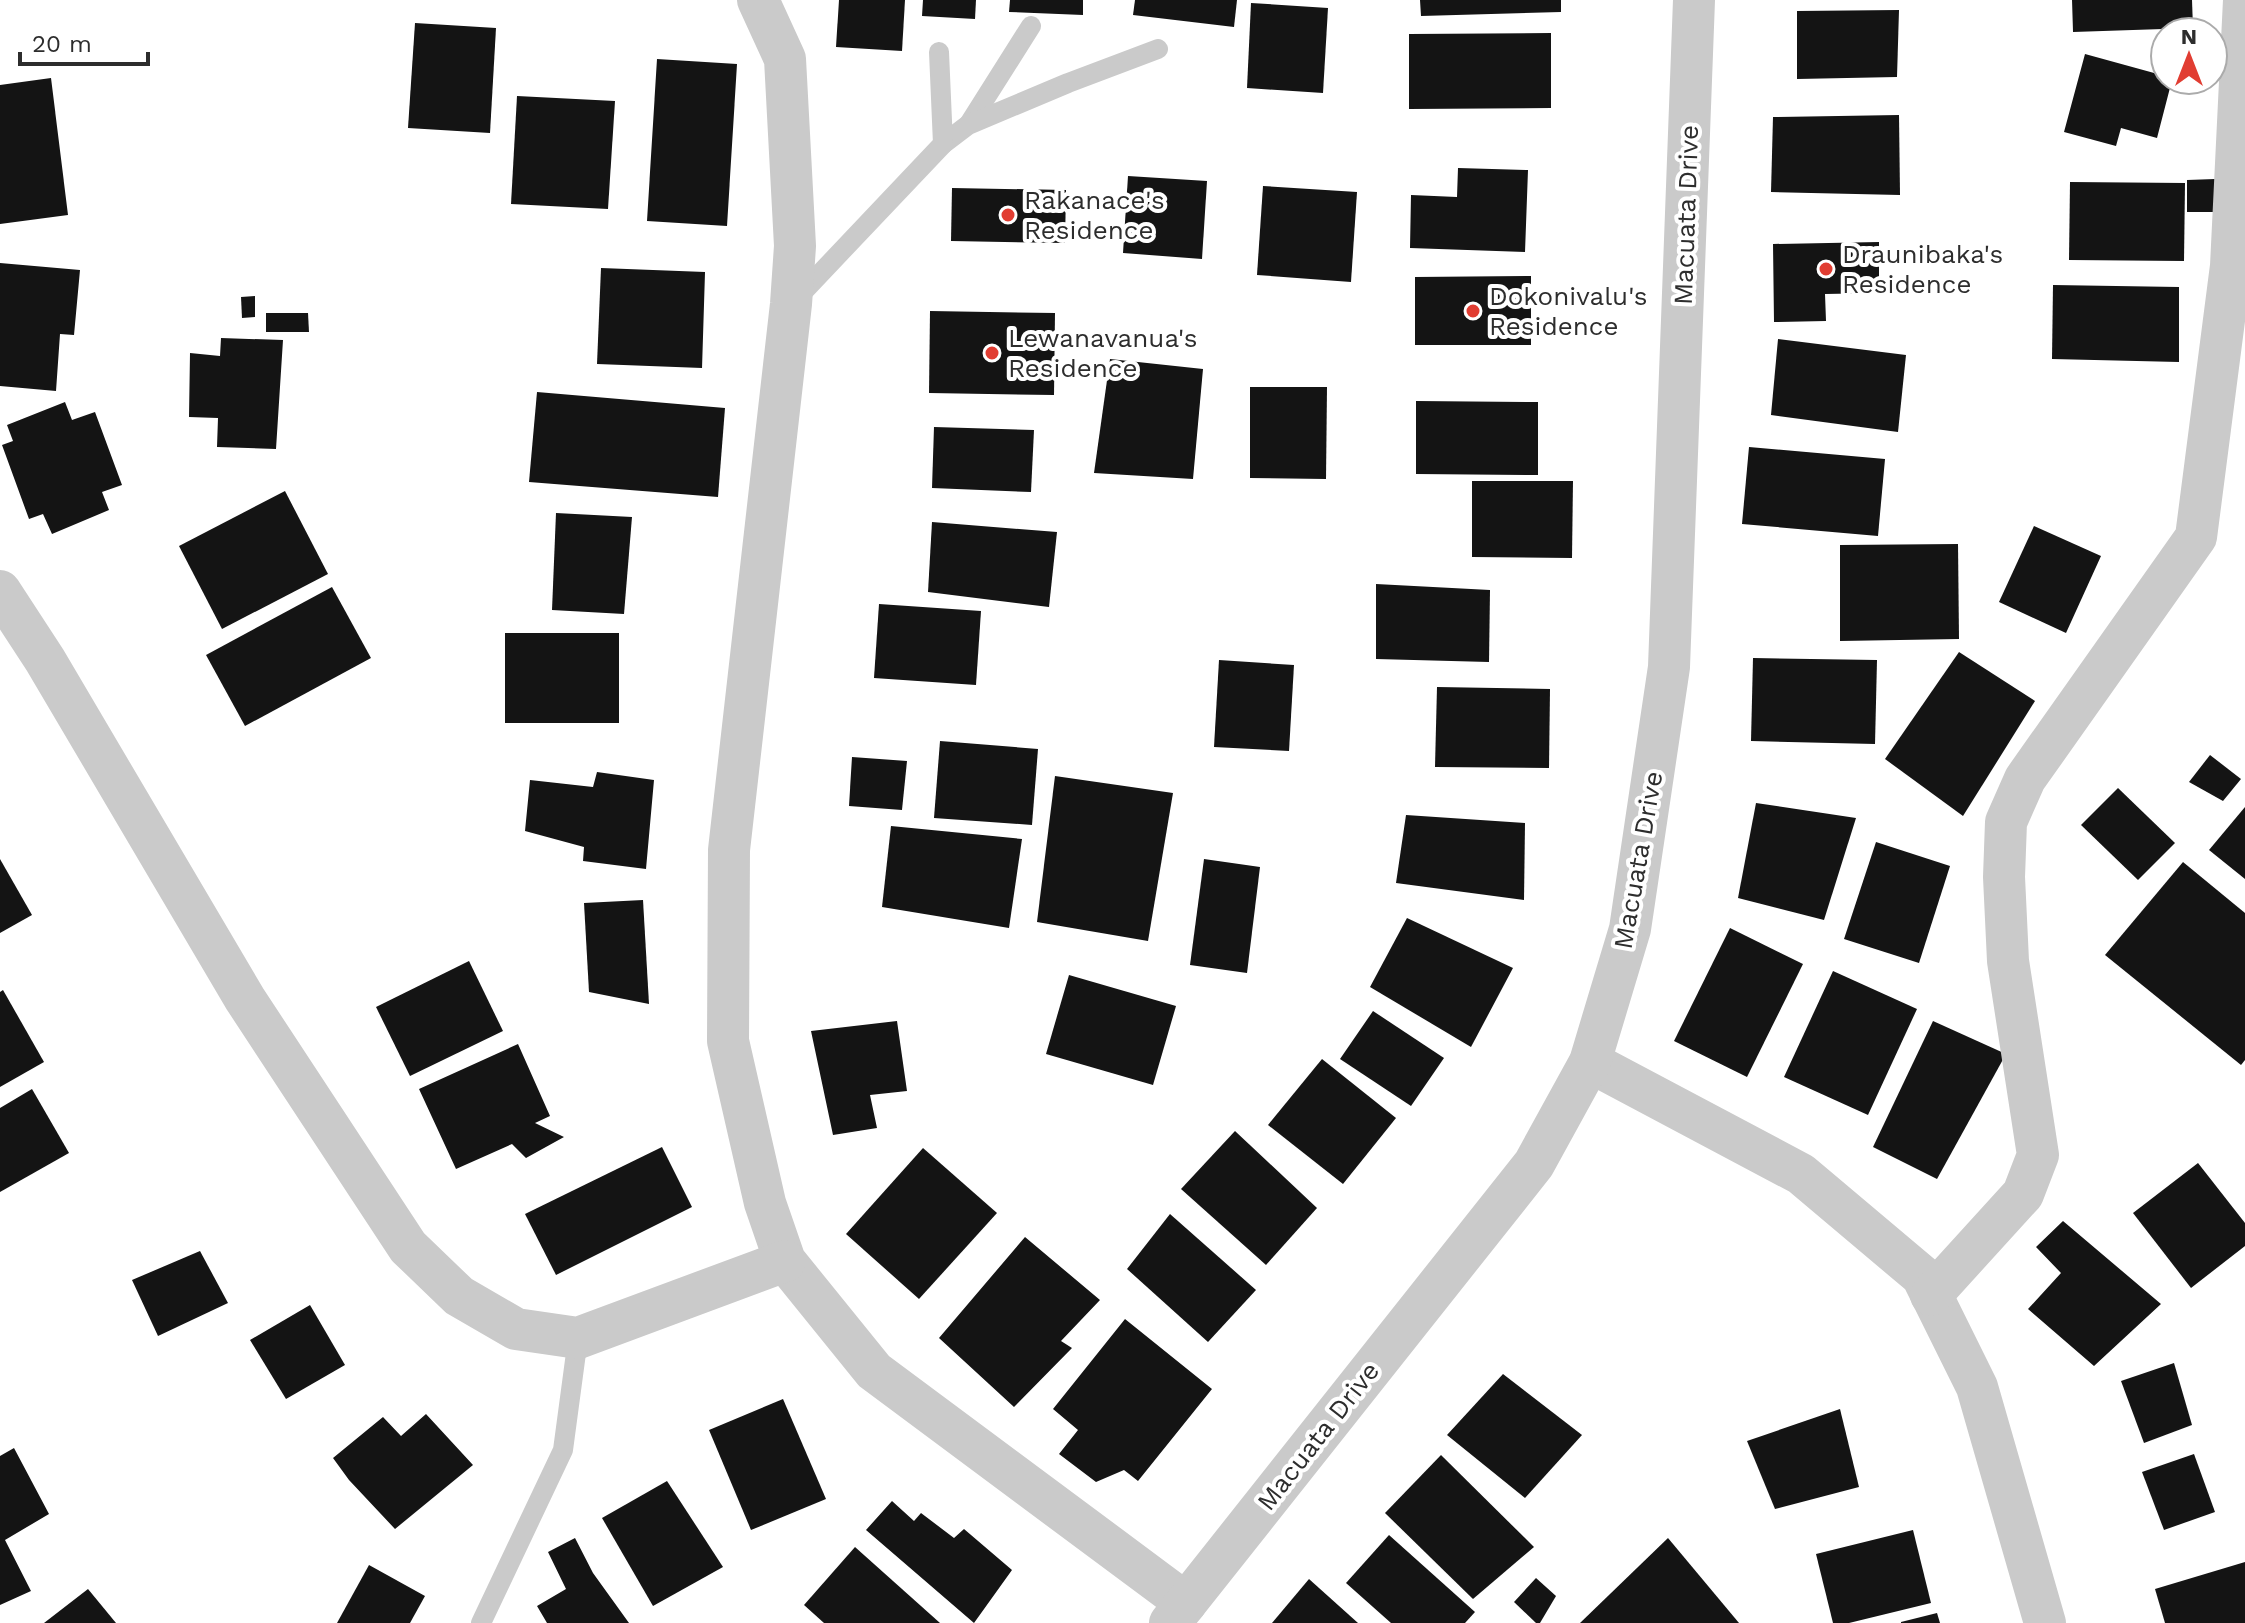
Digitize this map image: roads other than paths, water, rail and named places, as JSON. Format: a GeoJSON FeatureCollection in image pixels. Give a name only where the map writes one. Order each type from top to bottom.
{"type":"FeatureCollection","features":[{"type":"Feature","properties":{"kind":"street"},"geometry":{"type":"LineString","coordinates":[[758,0],[785,59],[795,246],[729,850],[728,1041],[765,1203],[785,1261],[874,1371],[1178,1613]]}},
{"type":"Feature","properties":{"kind":"street","name":"Macuata Drive"},"geometry":{"type":"LineString","coordinates":[[1178,1613],[1534,1164],[1590,1062],[1630,929],[1669,667],[1694,0]]}},
{"type":"Feature","properties":{"kind":"street"},"geometry":{"type":"LineString","coordinates":[[1931,1295],[2023,1194],[2038,1155],[2008,961],[2004,877],[2006,822],[2025,779],[2196,537],[2231,266],[2244,0]]}},
{"type":"Feature","properties":{"kind":"street"},"geometry":{"type":"LineString","coordinates":[[0,591],[45,660],[245,999],[408,1247],[459,1296],[516,1329],[578,1338],[785,1261]]}},
{"type":"Feature","properties":{"kind":"street"},"geometry":{"type":"LineString","coordinates":[[1590,1062],[1801,1174],[1922,1276],[1977,1387],[2045,1623]]}},
{"type":"Feature","properties":{"kind":"lane"},"geometry":{"type":"LineString","coordinates":[[968,125],[1031,26]]}},
{"type":"Feature","properties":{"kind":"lane"},"geometry":{"type":"LineString","coordinates":[[791,304],[943,144],[968,125],[1158,49]]}},
{"type":"Feature","properties":{"kind":"lane"},"geometry":{"type":"LineString","coordinates":[[939,52],[943,144]]}},
{"type":"Feature","properties":{"kind":"lane"},"geometry":{"type":"LineString","coordinates":[[481,1623],[563,1450],[578,1338]]}},
{"type":"Feature","properties":{"kind":"place","name":"Rakanace's Residence"},"geometry":{"type":"Point","coordinates":[1008,215]}},
{"type":"Feature","properties":{"kind":"place","name":"Draunibaka's Residence"},"geometry":{"type":"Point","coordinates":[1826,269]}},
{"type":"Feature","properties":{"kind":"place","name":"Dokonivalu's Residence"},"geometry":{"type":"Point","coordinates":[1473,311]}},
{"type":"Feature","properties":{"kind":"place","name":"Lewanavanua's Residence"},"geometry":{"type":"Point","coordinates":[992,353]}}]}
